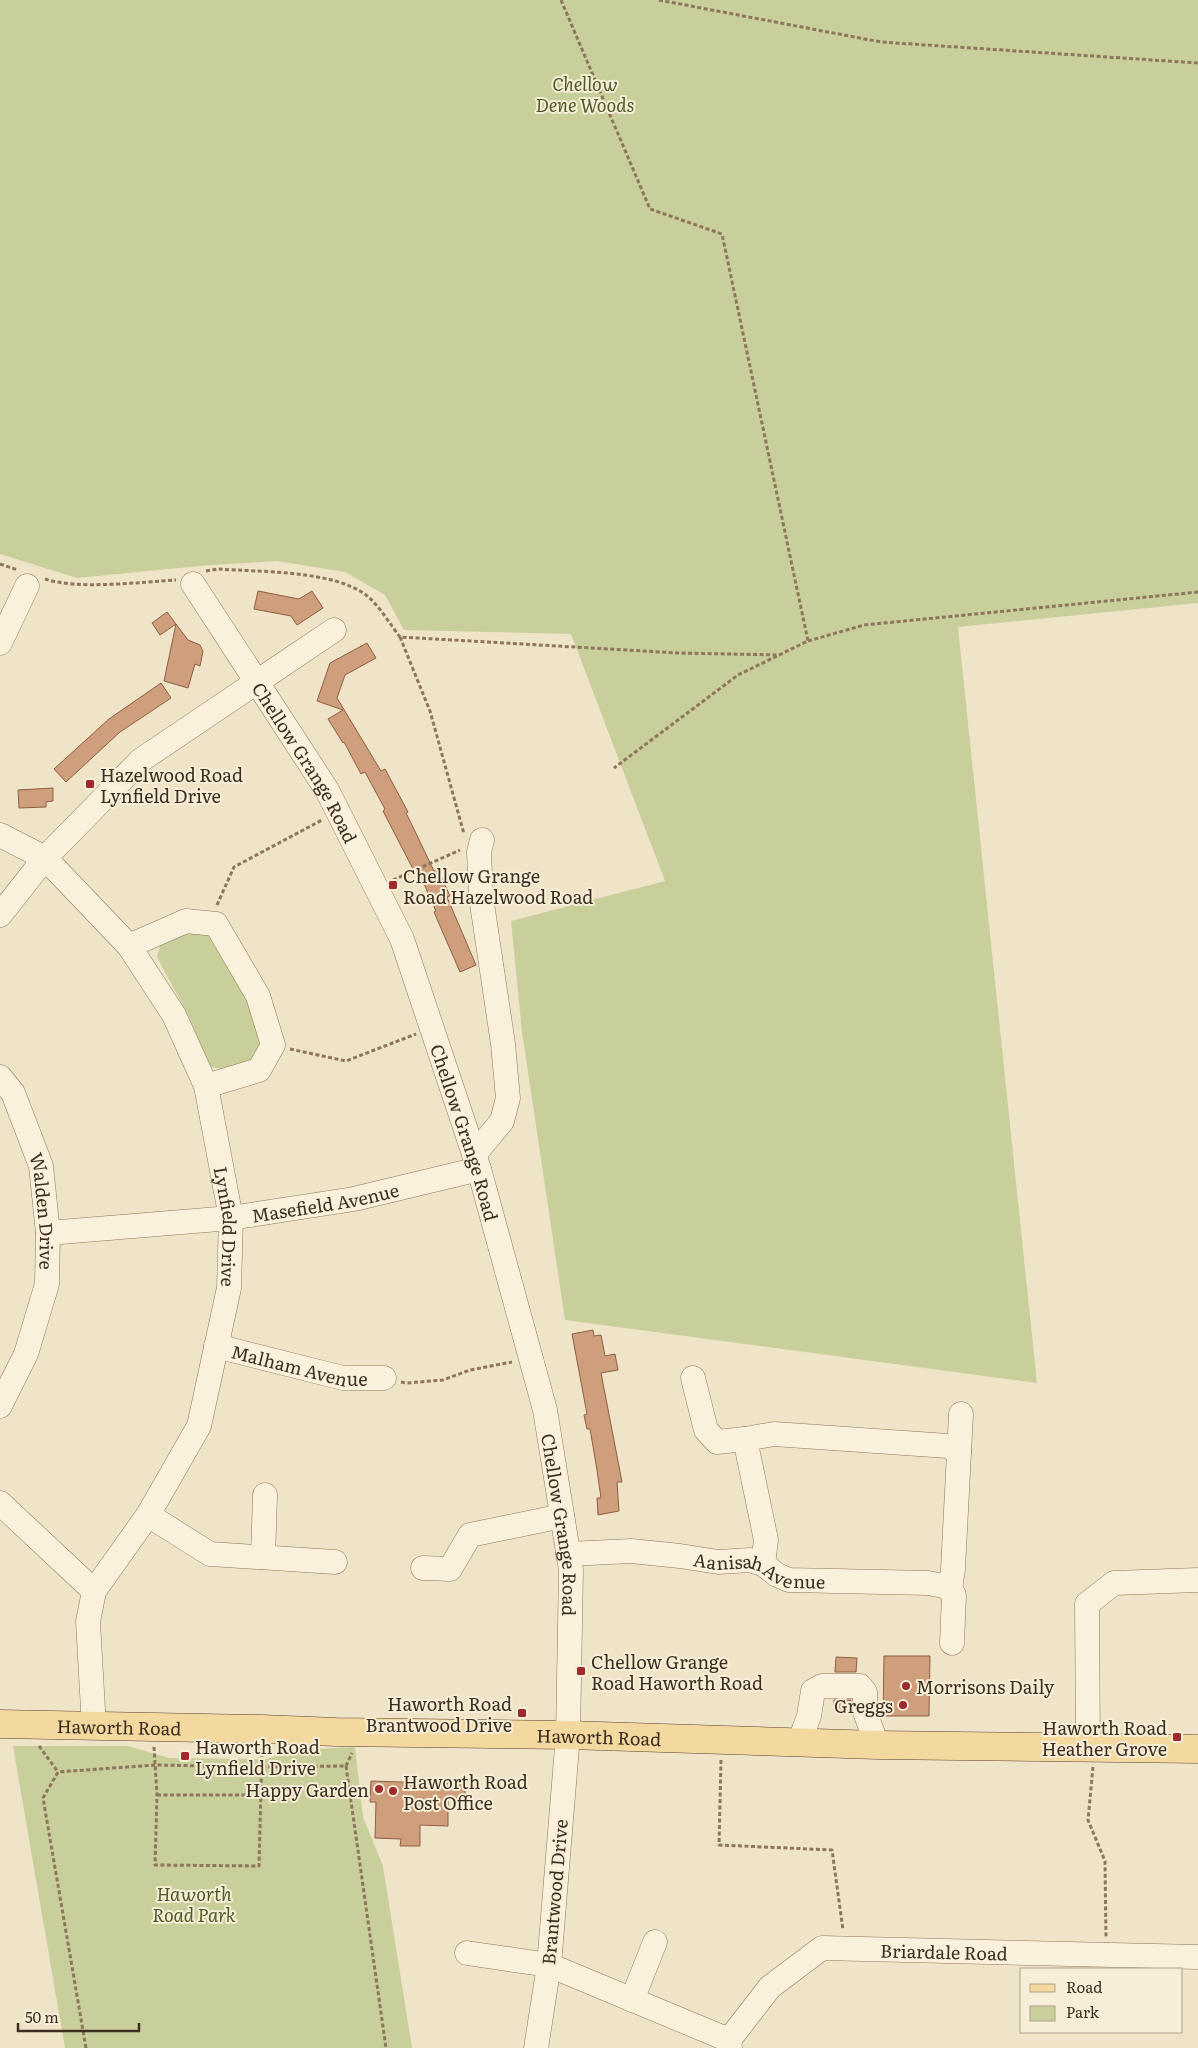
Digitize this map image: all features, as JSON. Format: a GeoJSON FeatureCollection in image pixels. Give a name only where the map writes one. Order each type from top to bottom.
{"type":"FeatureCollection","features":[{"type":"Feature","properties":{"kind":"main road","name":"Haworth Road"},"geometry":{"type":"LineString","coordinates":[[11,1724],[568,1736],[877,1745],[1198,1749]]}},
{"type":"Feature","properties":{"kind":"street"},"geometry":{"type":"LineString","coordinates":[[0,643],[30,578]]}},
{"type":"Feature","properties":{"kind":"street","name":"Chellow Grange Road"},"geometry":{"type":"LineString","coordinates":[[193,584],[327,790],[402,939],[477,1162],[545,1410],[571,1570],[568,1736]]}},
{"type":"Feature","properties":{"kind":"street"},"geometry":{"type":"LineString","coordinates":[[0,915],[45,858],[141,760],[334,630]]}},
{"type":"Feature","properties":{"kind":"street","name":"Lynfield Drive"},"geometry":{"type":"LineString","coordinates":[[0,835],[45,858],[129,946],[174,1015],[206,1086],[231,1218],[229,1288],[199,1426],[148,1515],[94,1591],[88,1622],[94,1727]]}},
{"type":"Feature","properties":{"kind":"street"},"geometry":{"type":"LineString","coordinates":[[475,843],[479,852],[481,897],[503,1044],[508,1098],[502,1121],[477,1162]]}},
{"type":"Feature","properties":{"kind":"street"},"geometry":{"type":"LineString","coordinates":[[129,946],[186,921],[216,924],[258,996],[273,1045],[259,1070],[206,1086]]}},
{"type":"Feature","properties":{"kind":"street","name":"Walden Drive"},"geometry":{"type":"LineString","coordinates":[[0,1077],[13,1093],[41,1166],[48,1233],[47,1284],[26,1354],[0,1406]]}},
{"type":"Feature","properties":{"kind":"street","name":"Masefield Avenue"},"geometry":{"type":"LineString","coordinates":[[48,1233],[231,1218],[354,1199],[477,1162]]}},
{"type":"Feature","properties":{"kind":"street","name":"Malham Avenue"},"geometry":{"type":"LineString","coordinates":[[216,1346],[343,1378],[384,1378]]}},
{"type":"Feature","properties":{"kind":"street"},"geometry":{"type":"LineString","coordinates":[[693,1378],[706,1430],[717,1442],[774,1434],[948,1446],[959,1452]]}},
{"type":"Feature","properties":{"kind":"street"},"geometry":{"type":"LineString","coordinates":[[952,1643],[954,1595],[950,1590],[953,1569],[961,1414]]}},
{"type":"Feature","properties":{"kind":"street"},"geometry":{"type":"LineString","coordinates":[[745,1439],[766,1540],[763,1564]]}},
{"type":"Feature","properties":{"kind":"street"},"geometry":{"type":"LineString","coordinates":[[264,1557],[265,1496]]}},
{"type":"Feature","properties":{"kind":"street"},"geometry":{"type":"LineString","coordinates":[[0,1503],[94,1591]]}},
{"type":"Feature","properties":{"kind":"street"},"geometry":{"type":"LineString","coordinates":[[148,1515],[210,1554],[335,1562]]}},
{"type":"Feature","properties":{"kind":"street"},"geometry":{"type":"LineString","coordinates":[[423,1568],[450,1569],[470,1535],[562,1516]]}},
{"type":"Feature","properties":{"kind":"street","name":"Aanisah Avenue"},"geometry":{"type":"LineString","coordinates":[[568,1554],[611,1551],[651,1552],[718,1562],[750,1560],[763,1564],[777,1575],[789,1580],[928,1583],[944,1586],[950,1590]]}},
{"type":"Feature","properties":{"kind":"street"},"geometry":{"type":"LineString","coordinates":[[1092,1748],[1087,1604],[1114,1583],[1198,1580]]}},
{"type":"Feature","properties":{"kind":"street"},"geometry":{"type":"LineString","coordinates":[[799,1743],[809,1716],[813,1691],[822,1686],[860,1686],[865,1692],[865,1712],[877,1745]]}},
{"type":"Feature","properties":{"kind":"street","name":"Brantwood Drive"},"geometry":{"type":"LineString","coordinates":[[536,2048],[548,1965],[568,1736]]}},
{"type":"Feature","properties":{"kind":"street"},"geometry":{"type":"LineString","coordinates":[[632,2000],[655,1942]]}},
{"type":"Feature","properties":{"kind":"street","name":"Briardale Road"},"geometry":{"type":"LineString","coordinates":[[729,2044],[770,1987],[822,1948],[1198,1958]]}},
{"type":"Feature","properties":{"kind":"street"},"geometry":{"type":"LineString","coordinates":[[467,1953],[548,1965],[632,2000],[729,2044]]}},
{"type":"Feature","properties":{"kind":"path"},"geometry":{"type":"LineString","coordinates":[[561,0],[650,209],[722,234],[808,641]]}},
{"type":"Feature","properties":{"kind":"path"},"geometry":{"type":"LineString","coordinates":[[658,0],[881,42],[1198,63]]}},
{"type":"Feature","properties":{"kind":"path"},"geometry":{"type":"LineString","coordinates":[[0,564],[30,578],[54,582],[100,584],[177,580],[193,584],[205,571],[218,569],[317,577],[349,585],[367,596],[400,637],[430,711],[475,843],[376,887]]}},
{"type":"Feature","properties":{"kind":"path"},"geometry":{"type":"LineString","coordinates":[[614,768],[738,675],[808,641],[864,624],[1198,592]]}},
{"type":"Feature","properties":{"kind":"path"},"geometry":{"type":"LineString","coordinates":[[400,637],[678,653],[780,655]]}},
{"type":"Feature","properties":{"kind":"path"},"geometry":{"type":"LineString","coordinates":[[209,924],[234,867],[338,812]]}},
{"type":"Feature","properties":{"kind":"path"},"geometry":{"type":"LineString","coordinates":[[273,1045],[346,1061],[432,1028]]}},
{"type":"Feature","properties":{"kind":"path"},"geometry":{"type":"LineString","coordinates":[[384,1378],[407,1383],[443,1380],[470,1370],[531,1359]]}},
{"type":"Feature","properties":{"kind":"path"},"geometry":{"type":"LineString","coordinates":[[11,1724],[58,1772],[155,1765],[346,1766]]}},
{"type":"Feature","properties":{"kind":"path"},"geometry":{"type":"LineString","coordinates":[[153,1727],[157,1795],[155,1865],[259,1866],[262,1729]]}},
{"type":"Feature","properties":{"kind":"path"},"geometry":{"type":"LineString","coordinates":[[722,1740],[719,1845],[832,1850],[845,1948]]}},
{"type":"Feature","properties":{"kind":"path"},"geometry":{"type":"LineString","coordinates":[[356,1747],[346,1766],[386,2048]]}},
{"type":"Feature","properties":{"kind":"path"},"geometry":{"type":"LineString","coordinates":[[1092,1748],[1088,1820],[1105,1861],[1106,1955]]}},
{"type":"Feature","properties":{"kind":"path"},"geometry":{"type":"LineString","coordinates":[[58,1772],[43,1798],[86,2048]]}},
{"type":"Feature","properties":{"kind":"path"},"geometry":{"type":"LineString","coordinates":[[157,1795],[261,1795]]}},
{"type":"Feature","properties":{"kind":"green space","name":"Chellow Dene Woods"},"geometry":{"type":"Polygon","coordinates":[[[0,0],[1198,0],[1198,603],[958,627],[1037,1383],[565,1320],[522,1032],[511,921],[665,881],[571,634],[404,630],[385,595],[345,572],[277,561],[199,566],[77,578],[0,554],[0,0]]]}},
{"type":"Feature","properties":{"kind":"green space"},"geometry":{"type":"Polygon","coordinates":[[[189,927],[211,931],[250,999],[264,1043],[252,1064],[231,1070],[210,1067],[189,1017],[157,957],[162,939],[189,927]]]}},
{"type":"Feature","properties":{"kind":"green space","name":"Haworth Road Park"},"geometry":{"type":"Polygon","coordinates":[[[13,1746],[128,1746],[169,1758],[266,1759],[297,1750],[355,1747],[363,1817],[383,1866],[412,2048],[65,2048],[13,1746]]]}},
{"type":"Feature","properties":{"kind":"building"},"geometry":{"type":"Polygon","coordinates":[[[258,591],[299,599],[312,591],[323,608],[297,625],[291,616],[254,609],[258,591]]]}},
{"type":"Feature","properties":{"kind":"building"},"geometry":{"type":"Polygon","coordinates":[[[167,612],[176,624],[160,635],[152,623],[167,612]]]}},
{"type":"Feature","properties":{"kind":"building"},"geometry":{"type":"Polygon","coordinates":[[[176,624],[188,640],[200,645],[203,651],[200,666],[195,664],[188,688],[164,681],[176,624]]]}},
{"type":"Feature","properties":{"kind":"building"},"geometry":{"type":"Polygon","coordinates":[[[367,643],[376,658],[345,675],[337,698],[381,771],[385,769],[408,812],[406,813],[434,871],[438,869],[450,896],[447,897],[476,965],[460,972],[417,868],[413,869],[383,811],[385,809],[365,772],[361,774],[344,742],[328,719],[343,710],[317,701],[330,663],[367,643]]]}},
{"type":"Feature","properties":{"kind":"building"},"geometry":{"type":"Polygon","coordinates":[[[161,683],[171,698],[120,732],[66,782],[54,769],[109,719],[161,683]]]}},
{"type":"Feature","properties":{"kind":"building"},"geometry":{"type":"Polygon","coordinates":[[[53,788],[53,801],[46,802],[46,807],[19,808],[18,790],[53,788]]]}},
{"type":"Feature","properties":{"kind":"building"},"geometry":{"type":"Polygon","coordinates":[[[593,1330],[594,1336],[601,1335],[605,1356],[615,1354],[618,1370],[601,1373],[622,1482],[617,1482],[619,1511],[598,1515],[597,1498],[601,1498],[597,1470],[590,1429],[587,1429],[584,1415],[587,1414],[572,1334],[593,1330]]]}},
{"type":"Feature","properties":{"kind":"building","name":"Morrisons Daily"},"geometry":{"type":"Polygon","coordinates":[[[884,1656],[930,1656],[929,1716],[883,1716],[884,1656]]]}},
{"type":"Feature","properties":{"kind":"building"},"geometry":{"type":"Polygon","coordinates":[[[836,1657],[857,1658],[856,1672],[835,1672],[836,1657]]]}},
{"type":"Feature","properties":{"kind":"building"},"geometry":{"type":"Polygon","coordinates":[[[834,1700],[851,1700],[851,1711],[834,1710],[834,1700]]]}},
{"type":"Feature","properties":{"kind":"building"},"geometry":{"type":"Polygon","coordinates":[[[371,1781],[465,1784],[465,1799],[448,1799],[448,1826],[420,1825],[420,1846],[400,1846],[401,1839],[375,1838],[376,1802],[370,1802],[371,1781]]]}},
{"type":"Feature","properties":{"kind":"place","name":"Hazelwood Road Lynfield Drive"},"geometry":{"type":"Point","coordinates":[90,784]}},
{"type":"Feature","properties":{"kind":"place","name":"Chellow Grange Road Hazelwood Road"},"geometry":{"type":"Point","coordinates":[393,885]}},
{"type":"Feature","properties":{"kind":"place","name":"Chellow Grange Road Haworth Road"},"geometry":{"type":"Point","coordinates":[581,1671]}},
{"type":"Feature","properties":{"kind":"place","name":"Morrisons Daily"},"geometry":{"type":"Point","coordinates":[906,1686]}},
{"type":"Feature","properties":{"kind":"place","name":"Greggs"},"geometry":{"type":"Point","coordinates":[903,1705]}},
{"type":"Feature","properties":{"kind":"place","name":"Haworth Road Brantwood Drive"},"geometry":{"type":"Point","coordinates":[522,1713]}},
{"type":"Feature","properties":{"kind":"place","name":"Haworth Road Heather Grove"},"geometry":{"type":"Point","coordinates":[1177,1737]}},
{"type":"Feature","properties":{"kind":"place","name":"Haworth Road Lynfield Drive"},"geometry":{"type":"Point","coordinates":[185,1756]}},
{"type":"Feature","properties":{"kind":"place","name":"Happy Garden"},"geometry":{"type":"Point","coordinates":[379,1789]}},
{"type":"Feature","properties":{"kind":"place","name":"Haworth Road Post Office"},"geometry":{"type":"Point","coordinates":[393,1791]}}]}
